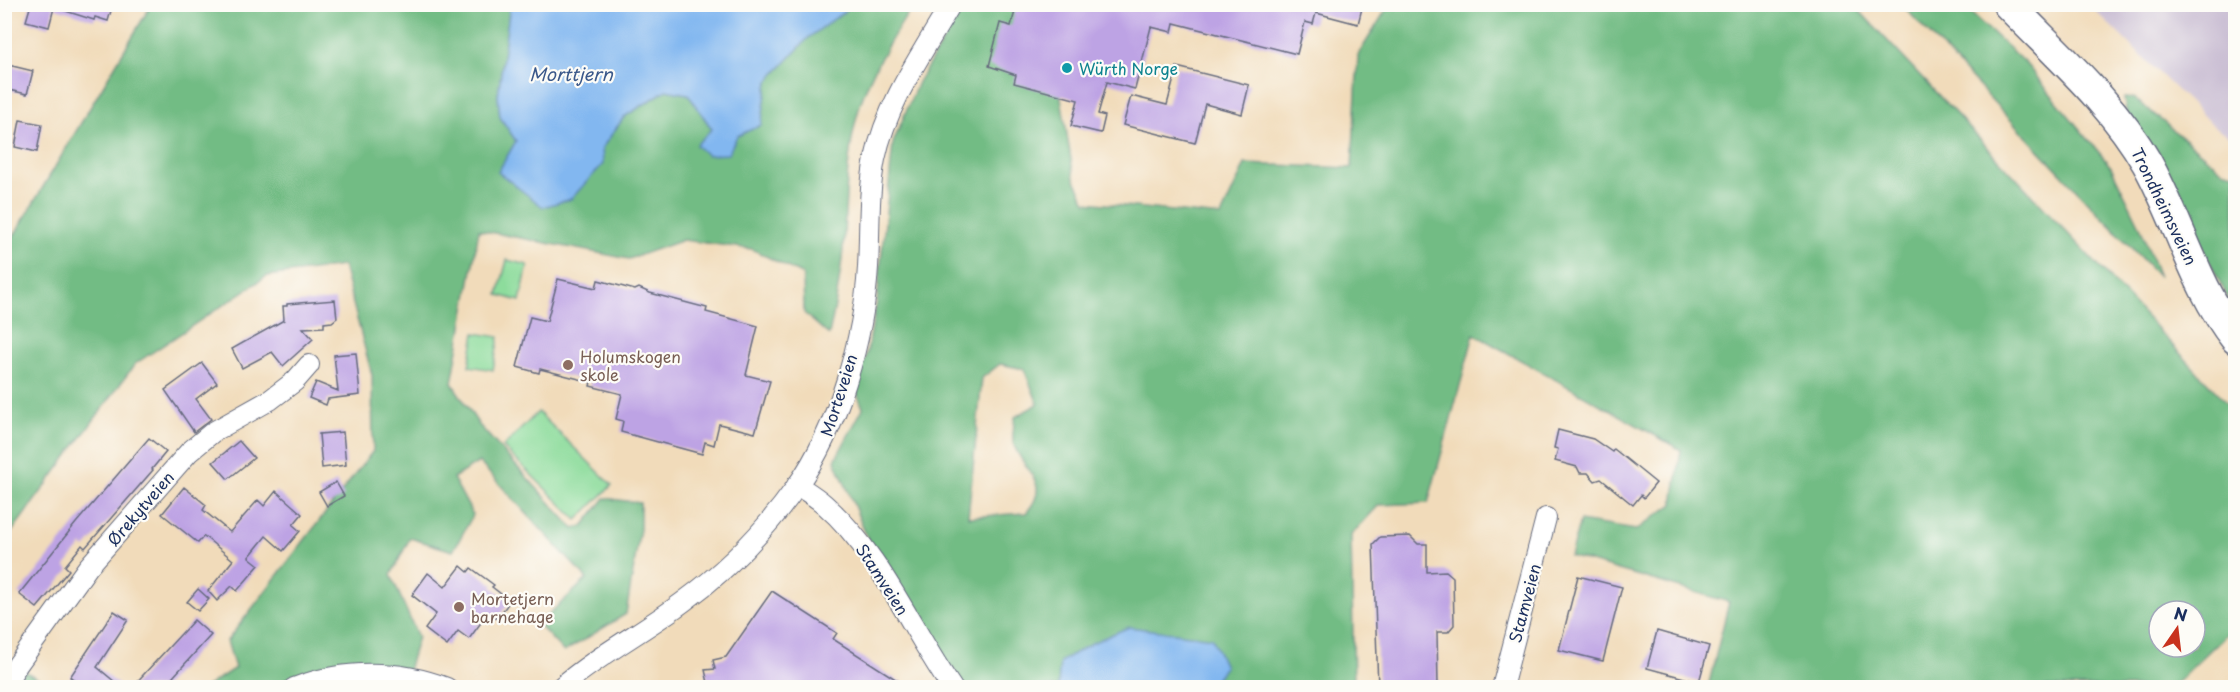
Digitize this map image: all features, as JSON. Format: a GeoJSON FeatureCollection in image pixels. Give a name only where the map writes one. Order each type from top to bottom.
{"type":"FeatureCollection","features":[{"type":"Feature","properties":{"kind":"main road","name":"Trondheimsveien"},"geometry":{"type":"LineString","coordinates":[[2008,4],[2099,99],[2136,145],[2158,184],[2206,290],[2235,339]]}},
{"type":"Feature","properties":{"kind":"street","name":"Morteveien"},"geometry":{"type":"LineString","coordinates":[[560,687],[684,602],[715,577],[758,534],[797,485],[817,453],[841,396],[856,338],[866,289],[873,171],[885,123],[902,87],[951,4]]}},
{"type":"Feature","properties":{"kind":"street","name":"Ørekytveien"},"geometry":{"type":"LineString","coordinates":[[4,686],[88,567],[189,452],[213,432],[252,412],[296,381],[309,365]]}},
{"type":"Feature","properties":{"kind":"street","name":"Stamveien"},"geometry":{"type":"LineString","coordinates":[[797,485],[822,502],[850,532],[875,565],[952,687]]}},
{"type":"Feature","properties":{"kind":"street","name":"Stamveien"},"geometry":{"type":"LineString","coordinates":[[1502,687],[1546,518]]}},
{"type":"Feature","properties":{"kind":"street"},"geometry":{"type":"LineString","coordinates":[[294,687],[333,677],[377,674],[411,677],[447,687]]}},
{"type":"Feature","properties":{"kind":"shaded area"},"geometry":{"type":"Polygon","coordinates":[[[2089,5],[2235,5],[2235,140],[2215,127],[2089,5]]]}},
{"type":"Feature","properties":{"kind":"green space"},"geometry":{"type":"Polygon","coordinates":[[[151,5],[510,5],[498,96],[500,117],[516,141],[602,148],[624,117],[666,90],[688,94],[712,129],[697,145],[737,136],[761,125],[768,81],[808,38],[853,5],[913,5],[877,66],[860,105],[852,137],[842,261],[829,335],[804,313],[803,275],[752,249],[683,240],[629,259],[479,230],[452,383],[479,425],[574,529],[583,526],[605,498],[640,503],[640,529],[626,614],[564,652],[538,624],[587,579],[479,462],[453,478],[473,515],[453,551],[410,538],[391,575],[418,637],[403,687],[206,687],[235,668],[227,641],[373,451],[372,375],[343,266],[267,276],[135,364],[5,541],[5,251],[151,5]]]}},
{"type":"Feature","properties":{"kind":"green space"},"geometry":{"type":"Polygon","coordinates":[[[965,5],[1046,5],[1074,178],[1086,202],[1221,216],[1245,164],[1352,168],[1358,55],[1389,5],[1854,5],[2235,412],[2235,626],[2207,653],[2207,599],[2147,599],[2147,659],[2201,659],[2172,687],[1708,687],[1729,602],[1570,556],[1580,521],[1636,530],[1673,504],[1681,450],[1474,334],[1428,503],[1379,505],[1351,535],[1354,687],[1131,687],[1134,686],[1061,662],[1058,687],[965,687],[929,639],[884,559],[867,537],[835,460],[863,408],[855,388],[866,357],[877,302],[893,143],[918,82],[965,5]],[[1000,364],[982,378],[968,517],[1026,513],[1034,503],[1037,485],[1013,442],[1015,417],[1038,404],[1024,369],[1000,364]]]}},
{"type":"Feature","properties":{"kind":"green space"},"geometry":{"type":"Polygon","coordinates":[[[1902,5],[1962,5],[2026,64],[2111,167],[2139,224],[2159,277],[1902,5]]]}},
{"type":"Feature","properties":{"kind":"green space"},"geometry":{"type":"Polygon","coordinates":[[[2124,98],[2134,98],[2222,170],[2235,173],[2235,308],[2126,111],[2124,98]]]}},
{"type":"Feature","properties":{"kind":"green space"},"geometry":{"type":"Polygon","coordinates":[[[507,260],[528,265],[520,301],[498,295],[507,260]]]}},
{"type":"Feature","properties":{"kind":"green space"},"geometry":{"type":"Polygon","coordinates":[[[475,333],[499,337],[493,370],[469,366],[475,333]]]}},
{"type":"Feature","properties":{"kind":"green space"},"geometry":{"type":"Polygon","coordinates":[[[538,412],[612,485],[577,520],[503,447],[538,412]]]}},
{"type":"Feature","properties":{"kind":"green space"},"geometry":{"type":"Polygon","coordinates":[[[24,671],[53,687],[16,688],[24,671]]]}},
{"type":"Feature","properties":{"kind":"water","name":"Morttjern"},"geometry":{"type":"Polygon","coordinates":[[[510,4],[853,5],[808,38],[768,81],[761,125],[737,136],[728,154],[707,155],[696,145],[712,129],[688,94],[666,90],[624,117],[602,148],[603,164],[571,199],[543,207],[498,172],[516,141],[500,117],[498,96],[510,4]]]}},
{"type":"Feature","properties":{"kind":"water"},"geometry":{"type":"Polygon","coordinates":[[[1129,627],[1212,638],[1225,667],[1212,684],[1058,687],[1060,662],[1092,643],[1129,627]]]}},
{"type":"Feature","properties":{"kind":"building"},"geometry":{"type":"Polygon","coordinates":[[[31,4],[55,4],[49,27],[26,21],[31,4]]]}},
{"type":"Feature","properties":{"kind":"building"},"geometry":{"type":"Polygon","coordinates":[[[56,4],[113,4],[108,21],[95,17],[94,20],[56,8],[56,4]]]}},
{"type":"Feature","properties":{"kind":"building","name":"Würth Norge"},"geometry":{"type":"Polygon","coordinates":[[[1017,4],[1363,4],[1358,24],[1316,13],[1313,24],[1305,22],[1297,54],[1174,23],[1172,32],[1151,27],[1135,89],[1107,82],[1098,114],[1105,116],[1101,133],[1071,126],[1078,100],[1014,83],[1016,75],[989,66],[1000,23],[1011,26],[1017,4]]]}},
{"type":"Feature","properties":{"kind":"building"},"geometry":{"type":"Polygon","coordinates":[[[4,64],[33,71],[27,94],[4,89],[4,64]]]}},
{"type":"Feature","properties":{"kind":"building"},"geometry":{"type":"Polygon","coordinates":[[[1177,67],[1249,85],[1242,114],[1205,104],[1195,143],[1123,125],[1131,96],[1167,105],[1177,67]]]}},
{"type":"Feature","properties":{"kind":"building"},"geometry":{"type":"Polygon","coordinates":[[[20,120],[42,124],[37,152],[15,147],[20,120]]]}},
{"type":"Feature","properties":{"kind":"building","name":"Holumskogen skole"},"geometry":{"type":"Polygon","coordinates":[[[558,279],[596,288],[598,280],[635,290],[639,288],[707,308],[706,312],[758,326],[746,375],[770,381],[755,433],[719,424],[714,445],[705,442],[702,454],[621,432],[623,421],[616,419],[622,394],[590,386],[591,382],[540,369],[539,373],[517,367],[530,317],[547,321],[558,279]]]}},
{"type":"Feature","properties":{"kind":"building"},"geometry":{"type":"Polygon","coordinates":[[[335,300],[337,318],[332,322],[324,323],[324,327],[303,328],[313,339],[283,366],[272,352],[242,368],[232,349],[284,320],[283,306],[335,300]]]}},
{"type":"Feature","properties":{"kind":"building"},"geometry":{"type":"Polygon","coordinates":[[[356,353],[360,395],[328,399],[326,405],[309,398],[316,382],[338,391],[334,355],[356,353]]]}},
{"type":"Feature","properties":{"kind":"building"},"geometry":{"type":"Polygon","coordinates":[[[202,363],[217,383],[196,399],[211,419],[194,432],[165,390],[202,363]]]}},
{"type":"Feature","properties":{"kind":"building"},"geometry":{"type":"Polygon","coordinates":[[[1558,430],[1593,439],[1612,452],[1614,449],[1656,483],[1644,498],[1641,495],[1633,505],[1601,479],[1595,481],[1588,473],[1580,473],[1577,467],[1555,461],[1558,449],[1554,448],[1558,430]]]}},
{"type":"Feature","properties":{"kind":"building"},"geometry":{"type":"Polygon","coordinates":[[[343,432],[346,465],[322,468],[319,434],[343,432]]]}},
{"type":"Feature","properties":{"kind":"building"},"geometry":{"type":"Polygon","coordinates":[[[149,438],[166,452],[85,548],[82,545],[65,566],[69,570],[37,608],[19,594],[149,438]]]}},
{"type":"Feature","properties":{"kind":"building"},"geometry":{"type":"Polygon","coordinates":[[[239,441],[254,458],[228,479],[213,462],[239,441]]]}},
{"type":"Feature","properties":{"kind":"building"},"geometry":{"type":"Polygon","coordinates":[[[336,482],[344,496],[327,506],[319,492],[336,482]]]}},
{"type":"Feature","properties":{"kind":"building"},"geometry":{"type":"Polygon","coordinates":[[[184,487],[206,505],[203,510],[230,532],[258,500],[264,506],[276,491],[302,514],[293,525],[300,531],[283,551],[266,536],[249,557],[259,565],[237,591],[232,586],[217,601],[208,591],[233,560],[204,536],[198,543],[162,514],[184,487]]]}},
{"type":"Feature","properties":{"kind":"building"},"geometry":{"type":"Polygon","coordinates":[[[1410,536],[1418,544],[1427,544],[1427,572],[1446,571],[1453,577],[1454,625],[1448,632],[1437,632],[1438,687],[1378,687],[1373,544],[1380,537],[1410,536]]]}},
{"type":"Feature","properties":{"kind":"building"},"geometry":{"type":"Polygon","coordinates":[[[461,566],[468,572],[471,568],[494,585],[492,587],[510,601],[497,619],[488,613],[469,639],[458,631],[447,646],[425,629],[436,614],[412,595],[428,573],[445,587],[461,566]]]}},
{"type":"Feature","properties":{"kind":"building"},"geometry":{"type":"Polygon","coordinates":[[[1578,576],[1622,587],[1603,661],[1559,650],[1578,576]]]}},
{"type":"Feature","properties":{"kind":"building"},"geometry":{"type":"Polygon","coordinates":[[[198,589],[209,599],[198,611],[187,602],[198,589]]]}},
{"type":"Feature","properties":{"kind":"building"},"geometry":{"type":"Polygon","coordinates":[[[772,591],[837,633],[833,639],[908,687],[709,687],[705,670],[715,669],[713,660],[726,657],[772,591]]]}},
{"type":"Feature","properties":{"kind":"building"},"geometry":{"type":"Polygon","coordinates":[[[114,611],[128,620],[97,667],[121,687],[86,687],[70,677],[114,611]]]}},
{"type":"Feature","properties":{"kind":"building"},"geometry":{"type":"Polygon","coordinates":[[[194,620],[211,635],[164,687],[132,687],[194,620]]]}},
{"type":"Feature","properties":{"kind":"building"},"geometry":{"type":"Polygon","coordinates":[[[1657,631],[1709,646],[1699,682],[1647,668],[1657,631]]]}},
{"type":"Feature","properties":{"kind":"place","name":"Würth Norge"},"geometry":{"type":"Point","coordinates":[1067,68]}},
{"type":"Feature","properties":{"kind":"place","name":"Holumskogen skole"},"geometry":{"type":"Point","coordinates":[568,365]}},
{"type":"Feature","properties":{"kind":"place","name":"Mortetjern barnehage"},"geometry":{"type":"Point","coordinates":[459,607]}}]}
